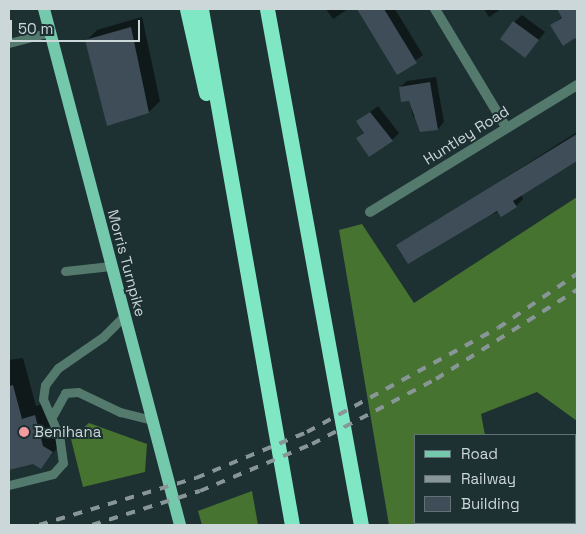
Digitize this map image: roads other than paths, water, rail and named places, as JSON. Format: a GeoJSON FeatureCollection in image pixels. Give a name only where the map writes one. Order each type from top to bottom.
{"type":"FeatureCollection","features":[{"type":"Feature","properties":{"kind":"highway"},"geometry":{"type":"LineString","coordinates":[[187,9],[250,285]]}},
{"type":"Feature","properties":{"kind":"highway"},"geometry":{"type":"LineString","coordinates":[[201,9],[292,525]]}},
{"type":"Feature","properties":{"kind":"highway"},"geometry":{"type":"LineString","coordinates":[[267,9],[361,525]]}},
{"type":"Feature","properties":{"kind":"main road","name":"Morris Turnpike"},"geometry":{"type":"LineString","coordinates":[[44,9],[110,266],[180,525]]}},
{"type":"Feature","properties":{"kind":"street"},"geometry":{"type":"LineString","coordinates":[[435,9],[506,127]]}},
{"type":"Feature","properties":{"kind":"street","name":"Huntley Road"},"geometry":{"type":"LineString","coordinates":[[370,212],[577,84]]}},
{"type":"Feature","properties":{"kind":"lane"},"geometry":{"type":"LineString","coordinates":[[9,43],[50,32]]}},
{"type":"Feature","properties":{"kind":"lane"},"geometry":{"type":"LineString","coordinates":[[65,271],[110,266]]}},
{"type":"Feature","properties":{"kind":"lane"},"geometry":{"type":"LineString","coordinates":[[9,485],[53,474],[63,463],[53,415],[43,399],[52,375],[104,338],[124,316]]}},
{"type":"Feature","properties":{"kind":"lane"},"geometry":{"type":"LineString","coordinates":[[53,415],[65,393],[78,392],[120,412],[151,420]]}},
{"type":"Feature","properties":{"kind":"railway"},"geometry":{"type":"LineString","coordinates":[[39,525],[196,478],[307,432],[498,328],[577,274]]}},
{"type":"Feature","properties":{"kind":"railway"},"geometry":{"type":"LineString","coordinates":[[92,525],[200,491],[312,444],[436,379],[577,290]]}},
{"type":"Feature","properties":{"kind":"place","name":"Benihana"},"geometry":{"type":"Point","coordinates":[24,432]}}]}
